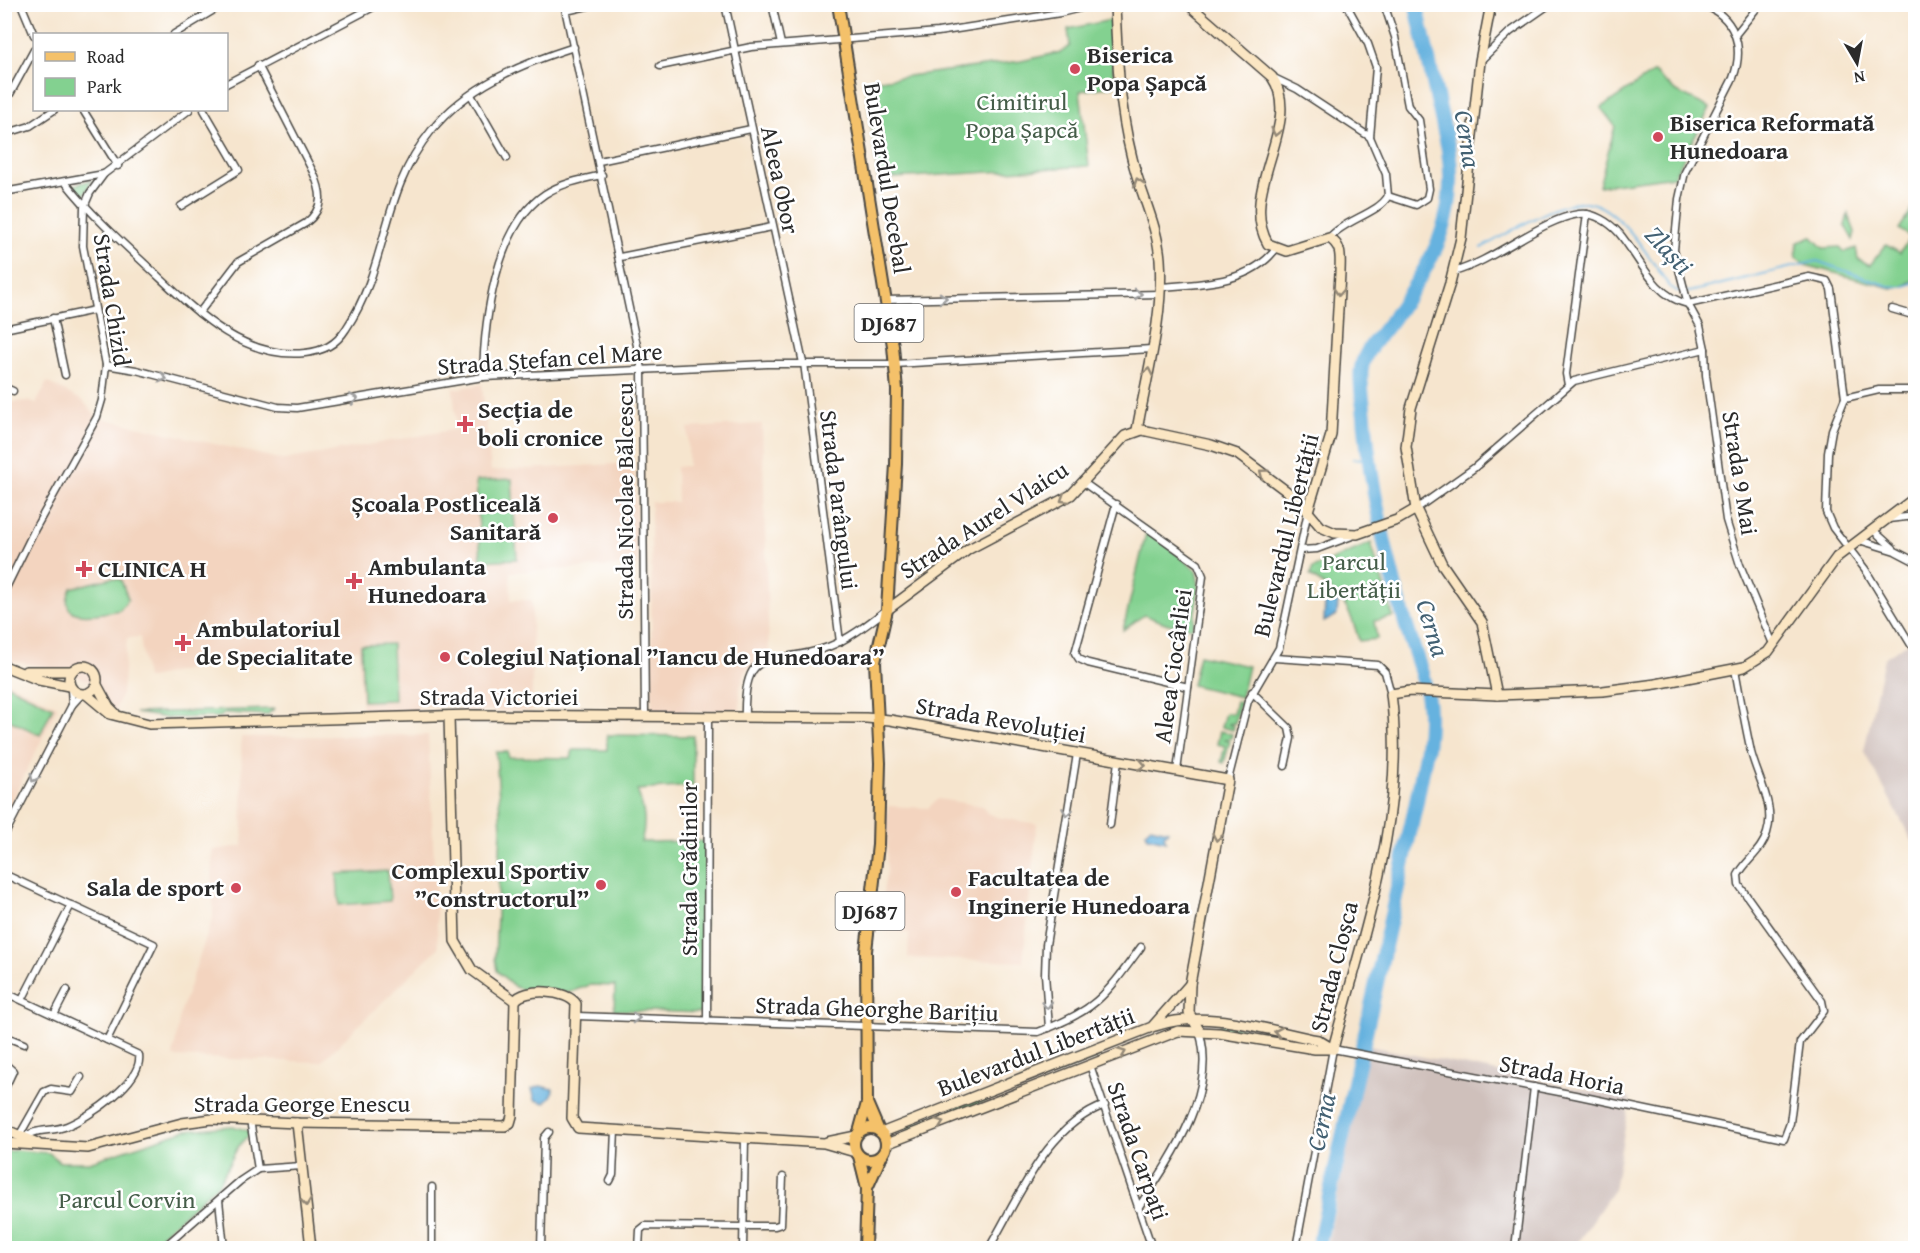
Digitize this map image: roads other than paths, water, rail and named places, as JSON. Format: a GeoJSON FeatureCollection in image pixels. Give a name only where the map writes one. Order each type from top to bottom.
{"type":"FeatureCollection","features":[{"type":"Feature","properties":{"kind":"main road","name":"Bulevardul Decebal"},"geometry":{"type":"LineString","coordinates":[[838,4],[896,364],[896,464],[887,610]]}},
{"type":"Feature","properties":{"kind":"main road","name":"Strada Aurel Vlaicu"},"geometry":{"type":"LineString","coordinates":[[857,1134],[867,1103],[866,951],[878,845],[880,763],[875,651],[887,610]]}},
{"type":"Feature","properties":{"kind":"main road","name":"Strada Aurel Vlaicu"},"geometry":{"type":"LineString","coordinates":[[867,1103],[880,1132]]}},
{"type":"Feature","properties":{"kind":"main road"},"geometry":{"type":"LineString","coordinates":[[857,1134],[869,1128],[880,1132]]}},
{"type":"Feature","properties":{"kind":"main road","name":"DJ687"},"geometry":{"type":"LineString","coordinates":[[867,1188],[884,1149],[880,1132]]}},
{"type":"Feature","properties":{"kind":"main road","name":"DJ687"},"geometry":{"type":"LineString","coordinates":[[857,1134],[857,1154],[867,1188],[866,1248]]}},
{"type":"Feature","properties":{"kind":"main road"},"geometry":{"type":"LineString","coordinates":[[857,1154],[874,1160],[884,1149]]}},
{"type":"Feature","properties":{"kind":"street"},"geometry":{"type":"LineString","coordinates":[[21,4],[33,33]]}},
{"type":"Feature","properties":{"kind":"street"},"geometry":{"type":"LineString","coordinates":[[176,33],[224,4]]}},
{"type":"Feature","properties":{"kind":"street"},"geometry":{"type":"LineString","coordinates":[[228,83],[258,65],[379,4]]}},
{"type":"Feature","properties":{"kind":"street"},"geometry":{"type":"LineString","coordinates":[[565,8],[596,4]]}},
{"type":"Feature","properties":{"kind":"street","name":"Aleea Obor"},"geometry":{"type":"LineString","coordinates":[[725,4],[772,227],[804,363]]}},
{"type":"Feature","properties":{"kind":"street"},"geometry":{"type":"LineString","coordinates":[[772,4],[781,44]]}},
{"type":"Feature","properties":{"kind":"street"},"geometry":{"type":"LineString","coordinates":[[660,66],[781,44],[979,26],[1097,4]]}},
{"type":"Feature","properties":{"kind":"street"},"geometry":{"type":"LineString","coordinates":[[1115,4],[1121,104],[1134,170],[1156,230],[1160,290],[1137,430],[1211,445],[1237,454],[1287,491],[1321,527],[1355,535]]}},
{"type":"Feature","properties":{"kind":"street"},"geometry":{"type":"LineString","coordinates":[[1188,4],[1272,76],[1297,89],[1370,137]]}},
{"type":"Feature","properties":{"kind":"street"},"geometry":{"type":"LineString","coordinates":[[1272,76],[1278,85],[1281,107],[1260,197],[1259,215],[1264,237],[1276,249],[1292,250],[1329,238],[1339,227],[1382,203],[1388,196],[1386,174],[1370,137],[1376,67],[1368,44],[1346,4]]}},
{"type":"Feature","properties":{"kind":"street"},"geometry":{"type":"LineString","coordinates":[[1384,4],[1395,37],[1408,106],[1419,120],[1429,189],[1427,198],[1416,205],[1388,196]]}},
{"type":"Feature","properties":{"kind":"street"},"geometry":{"type":"LineString","coordinates":[[1491,4],[1480,62],[1461,238],[1454,272],[1406,430],[1407,463],[1416,509],[1439,558],[1482,622],[1497,695]]}},
{"type":"Feature","properties":{"kind":"street"},"geometry":{"type":"LineString","coordinates":[[1480,62],[1510,32],[1550,4]]}},
{"type":"Feature","properties":{"kind":"street"},"geometry":{"type":"LineString","coordinates":[[1701,4],[1724,17],[1736,34],[1760,4]]}},
{"type":"Feature","properties":{"kind":"street"},"geometry":{"type":"LineString","coordinates":[[1910,4],[1916,10]]}},
{"type":"Feature","properties":{"kind":"street","name":"Strada Nicolae Bălcescu"},"geometry":{"type":"LineString","coordinates":[[565,8],[620,257],[642,369],[645,717]]}},
{"type":"Feature","properties":{"kind":"street","name":"Strada 9 Mai"},"geometry":{"type":"LineString","coordinates":[[1736,34],[1736,68],[1682,181],[1674,249],[1688,303],[1700,326],[1705,349],[1706,375],[1726,520],[1740,565],[1773,644]]}},
{"type":"Feature","properties":{"kind":"street"},"geometry":{"type":"LineString","coordinates":[[65,182],[84,207],[199,313],[229,334],[275,352],[295,354],[317,351],[337,341],[347,328],[370,283],[391,204],[409,163],[443,117],[471,94],[519,66],[574,47]]}},
{"type":"Feature","properties":{"kind":"street"},"geometry":{"type":"LineString","coordinates":[[10,94],[33,52]]}},
{"type":"Feature","properties":{"kind":"street"},"geometry":{"type":"LineString","coordinates":[[199,313],[233,267],[306,223],[316,214],[320,205],[321,195],[313,172],[258,65]]}},
{"type":"Feature","properties":{"kind":"street"},"geometry":{"type":"LineString","coordinates":[[471,94],[507,158]]}},
{"type":"Feature","properties":{"kind":"street"},"geometry":{"type":"LineString","coordinates":[[4,134],[30,126],[52,111]]}},
{"type":"Feature","properties":{"kind":"street"},"geometry":{"type":"LineString","coordinates":[[84,111],[118,166]]}},
{"type":"Feature","properties":{"kind":"street","name":"Strada Chizid"},"geometry":{"type":"LineString","coordinates":[[4,592],[97,417],[102,400],[106,365],[82,240],[84,207],[104,174],[118,166],[188,111]]}},
{"type":"Feature","properties":{"kind":"street"},"geometry":{"type":"LineString","coordinates":[[182,206],[239,170],[205,111]]}},
{"type":"Feature","properties":{"kind":"street"},"geometry":{"type":"LineString","coordinates":[[599,161],[751,129]]}},
{"type":"Feature","properties":{"kind":"street"},"geometry":{"type":"LineString","coordinates":[[4,192],[104,174]]}},
{"type":"Feature","properties":{"kind":"street"},"geometry":{"type":"LineString","coordinates":[[483,377],[485,323],[491,295],[500,264],[518,227],[532,206],[548,193],[602,175]]}},
{"type":"Feature","properties":{"kind":"street"},"geometry":{"type":"LineString","coordinates":[[1454,272],[1501,252],[1562,219],[1587,214],[1607,223],[1617,231],[1665,294],[1688,303],[1809,277],[1827,281],[1831,289],[1845,398],[1832,430],[1826,465],[1826,512],[1833,528],[1865,569],[1916,653]]}},
{"type":"Feature","properties":{"kind":"street"},"geometry":{"type":"LineString","coordinates":[[1568,385],[1566,374],[1587,214]]}},
{"type":"Feature","properties":{"kind":"street"},"geometry":{"type":"LineString","coordinates":[[620,257],[772,227]]}},
{"type":"Feature","properties":{"kind":"street","name":"Bulevardul Libertății"},"geometry":{"type":"LineString","coordinates":[[1192,1019],[1188,1005],[1190,984],[1239,730],[1252,692],[1275,658],[1286,625],[1308,511],[1330,444],[1337,351],[1340,256],[1336,243],[1329,238]]}},
{"type":"Feature","properties":{"kind":"street"},"geometry":{"type":"LineString","coordinates":[[885,300],[1160,290],[1225,280],[1261,264],[1276,249]]}},
{"type":"Feature","properties":{"kind":"street"},"geometry":{"type":"LineString","coordinates":[[1892,309],[1916,316]]}},
{"type":"Feature","properties":{"kind":"street"},"geometry":{"type":"LineString","coordinates":[[4,329],[95,310]]}},
{"type":"Feature","properties":{"kind":"street"},"geometry":{"type":"LineString","coordinates":[[53,318],[65,375]]}},
{"type":"Feature","properties":{"kind":"street","name":"Strada Ștefan cel Mare"},"geometry":{"type":"LineString","coordinates":[[106,365],[288,408],[311,407],[483,377],[804,363],[896,364],[1152,349]]}},
{"type":"Feature","properties":{"kind":"street"},"geometry":{"type":"LineString","coordinates":[[1301,550],[1317,549],[1397,520],[1416,509],[1474,468],[1568,385],[1591,376],[1705,349]]}},
{"type":"Feature","properties":{"kind":"street","name":"Strada Parângului"},"geometry":{"type":"LineString","coordinates":[[804,363],[840,642]]}},
{"type":"Feature","properties":{"kind":"street"},"geometry":{"type":"LineString","coordinates":[[4,387],[13,391]]}},
{"type":"Feature","properties":{"kind":"street"},"geometry":{"type":"LineString","coordinates":[[1845,398],[1879,390],[1916,390]]}},
{"type":"Feature","properties":{"kind":"street","name":"Strada Aurel Vlaicu"},"geometry":{"type":"LineString","coordinates":[[887,610],[969,549],[1060,502],[1084,483],[1117,444],[1137,430]]}},
{"type":"Feature","properties":{"kind":"street","name":"Aleea Ciocârliei"},"geometry":{"type":"LineString","coordinates":[[1084,483],[1198,564],[1201,570],[1204,584],[1177,771]]}},
{"type":"Feature","properties":{"kind":"street"},"geometry":{"type":"LineString","coordinates":[[1391,694],[1410,691],[1454,695],[1497,695],[1628,688],[1735,669],[1758,660],[1773,644],[1828,567],[1848,548],[1916,497]]}},
{"type":"Feature","properties":{"kind":"street"},"geometry":{"type":"LineString","coordinates":[[1116,504],[1075,653],[1079,659],[1088,663],[1188,687]]}},
{"type":"Feature","properties":{"kind":"street"},"geometry":{"type":"LineString","coordinates":[[1888,519],[1916,516]]}},
{"type":"Feature","properties":{"kind":"street"},"geometry":{"type":"LineString","coordinates":[[1873,530],[1895,551]]}},
{"type":"Feature","properties":{"kind":"street"},"geometry":{"type":"LineString","coordinates":[[1859,540],[1895,551],[1916,562]]}},
{"type":"Feature","properties":{"kind":"street"},"geometry":{"type":"LineString","coordinates":[[745,717],[747,679],[758,666],[779,657],[816,651],[840,642],[887,610]]}},
{"type":"Feature","properties":{"kind":"street","name":"Bulevardul Libertății"},"geometry":{"type":"LineString","coordinates":[[1275,658],[1378,665],[1385,672],[1391,694]]}},
{"type":"Feature","properties":{"kind":"street","name":"Strada Victoriei"},"geometry":{"type":"LineString","coordinates":[[4,666],[84,694],[99,707],[122,718],[149,724],[449,716],[877,719]]}},
{"type":"Feature","properties":{"kind":"street","name":"Strada Victoriei"},"geometry":{"type":"LineString","coordinates":[[21,672],[71,671],[79,666],[88,666],[95,672],[97,685],[109,707],[122,718]]}},
{"type":"Feature","properties":{"kind":"street","name":"Strada Horia"},"geometry":{"type":"LineString","coordinates":[[1333,1049],[1784,1138],[1790,1123],[1800,1042],[1824,1011],[1822,1001],[1739,885],[1738,875],[1759,849],[1768,832],[1769,816],[1767,799],[1752,755],[1735,669]]}},
{"type":"Feature","properties":{"kind":"street"},"geometry":{"type":"LineString","coordinates":[[71,671],[72,705]]}},
{"type":"Feature","properties":{"kind":"street"},"geometry":{"type":"LineString","coordinates":[[4,836],[72,705],[97,685]]}},
{"type":"Feature","properties":{"kind":"street"},"geometry":{"type":"LineString","coordinates":[[1252,692],[1289,728],[1291,738],[1285,766]]}},
{"type":"Feature","properties":{"kind":"street","name":"Strada Cloșca"},"geometry":{"type":"LineString","coordinates":[[1296,1248],[1333,1049],[1391,815],[1395,766],[1391,694]]}},
{"type":"Feature","properties":{"kind":"street"},"geometry":{"type":"LineString","coordinates":[[449,716],[455,941],[472,970],[515,1001],[524,994],[562,995],[574,1000],[577,1016],[572,1118],[578,1128],[824,1143],[857,1154]]}},
{"type":"Feature","properties":{"kind":"street","name":"Strada Grădinilor"},"geometry":{"type":"LineString","coordinates":[[707,1021],[708,717]]}},
{"type":"Feature","properties":{"kind":"street","name":"Strada Revoluției"},"geometry":{"type":"LineString","coordinates":[[877,719],[1228,780]]}},
{"type":"Feature","properties":{"kind":"street"},"geometry":{"type":"LineString","coordinates":[[1049,1028],[1045,974],[1046,945],[1077,754]]}},
{"type":"Feature","properties":{"kind":"street"},"geometry":{"type":"LineString","coordinates":[[1110,825],[1118,761]]}},
{"type":"Feature","properties":{"kind":"street"},"geometry":{"type":"LineString","coordinates":[[4,874],[154,944],[107,1040]]}},
{"type":"Feature","properties":{"kind":"street"},"geometry":{"type":"LineString","coordinates":[[22,1000],[71,905]]}},
{"type":"Feature","properties":{"kind":"street","name":"Strada Gheorghe Barițiu"},"geometry":{"type":"LineString","coordinates":[[577,1016],[1038,1032],[1098,1002],[1141,947]]}},
{"type":"Feature","properties":{"kind":"street","name":"Bulevardul Libertății"},"geometry":{"type":"LineString","coordinates":[[880,1132],[1152,1027],[1190,984]]}},
{"type":"Feature","properties":{"kind":"street"},"geometry":{"type":"LineString","coordinates":[[54,1015],[67,990]]}},
{"type":"Feature","properties":{"kind":"street"},"geometry":{"type":"LineString","coordinates":[[4,992],[139,1055],[139,1069],[134,1077],[93,1112],[66,1126],[33,1132],[20,1137]]}},
{"type":"Feature","properties":{"kind":"street","name":"Strada George Enescu"},"geometry":{"type":"LineString","coordinates":[[4,1143],[54,1148],[88,1148],[196,1120],[501,1126],[510,1123],[512,1116],[515,1001]]}},
{"type":"Feature","properties":{"kind":"street"},"geometry":{"type":"LineString","coordinates":[[1152,1027],[1172,1020],[1192,1019],[1318,1040],[1333,1049]]}},
{"type":"Feature","properties":{"kind":"street"},"geometry":{"type":"LineString","coordinates":[[1138,1208],[1188,1128],[1203,1067],[1204,1052],[1199,1030],[1192,1019]]}},
{"type":"Feature","properties":{"kind":"street","name":"Bulevardul Libertății"},"geometry":{"type":"LineString","coordinates":[[884,1149],[1174,1032],[1199,1030],[1315,1049],[1333,1049]]}},
{"type":"Feature","properties":{"kind":"street"},"geometry":{"type":"LineString","coordinates":[[5,1037],[24,1044]]}},
{"type":"Feature","properties":{"kind":"street"},"geometry":{"type":"LineString","coordinates":[[4,1063],[13,1071],[5,1088]]}},
{"type":"Feature","properties":{"kind":"street","name":"Strada Carpați"},"geometry":{"type":"LineString","coordinates":[[1090,1065],[1106,1106],[1152,1248]]}},
{"type":"Feature","properties":{"kind":"street"},"geometry":{"type":"LineString","coordinates":[[20,1137],[42,1093],[51,1089],[72,1092],[81,1077]]}},
{"type":"Feature","properties":{"kind":"street"},"geometry":{"type":"LineString","coordinates":[[1515,1248],[1534,1087]]}},
{"type":"Feature","properties":{"kind":"street"},"geometry":{"type":"LineString","coordinates":[[989,1248],[1039,1164],[1056,1142],[1078,1119],[1106,1106]]}},
{"type":"Feature","properties":{"kind":"street"},"geometry":{"type":"LineString","coordinates":[[250,1120],[258,1169]]}},
{"type":"Feature","properties":{"kind":"street"},"geometry":{"type":"LineString","coordinates":[[297,1123],[311,1248]]}},
{"type":"Feature","properties":{"kind":"street","name":"Strada George Enescu"},"geometry":{"type":"LineString","coordinates":[[4,1129],[54,1148]]}},
{"type":"Feature","properties":{"kind":"street"},"geometry":{"type":"LineString","coordinates":[[610,1181],[613,1175],[615,1131]]}},
{"type":"Feature","properties":{"kind":"street"},"geometry":{"type":"LineString","coordinates":[[541,1248],[543,1138],[549,1132]]}},
{"type":"Feature","properties":{"kind":"street"},"geometry":{"type":"LineString","coordinates":[[824,1143],[857,1134]]}},
{"type":"Feature","properties":{"kind":"street"},"geometry":{"type":"LineString","coordinates":[[743,1248],[745,1138]]}},
{"type":"Feature","properties":{"kind":"street"},"geometry":{"type":"LineString","coordinates":[[163,1248],[258,1169],[302,1166]]}},
{"type":"Feature","properties":{"kind":"street"},"geometry":{"type":"LineString","coordinates":[[639,1248],[640,1230],[645,1226],[771,1227],[781,1224],[783,1177]]}},
{"type":"Feature","properties":{"kind":"street"},"geometry":{"type":"LineString","coordinates":[[432,1187],[432,1248]]}},
{"type":"Feature","properties":{"kind":"street"},"geometry":{"type":"LineString","coordinates":[[219,1200],[224,1248]]}},
{"type":"Feature","properties":{"kind":"water"},"geometry":{"type":"Polygon","coordinates":[[[1325,602],[1338,602],[1337,615],[1324,622],[1325,602]]]}},
{"type":"Feature","properties":{"kind":"water"},"geometry":{"type":"Polygon","coordinates":[[[1150,827],[1168,831],[1164,836],[1166,841],[1148,837],[1146,832],[1150,827]]]}},
{"type":"Feature","properties":{"kind":"water"},"geometry":{"type":"Polygon","coordinates":[[[540,1086],[553,1089],[552,1095],[545,1103],[535,1100],[532,1089],[540,1086]]]}},
{"type":"Feature","properties":{"kind":"waterway","name":"Cerna"},"geometry":{"type":"LineString","coordinates":[[1318,1248],[1416,804],[1429,718],[1424,683],[1397,594],[1380,521],[1371,472],[1361,378],[1365,356],[1420,278],[1431,258],[1440,238],[1450,196],[1451,173],[1448,147],[1416,4]]}},
{"type":"Feature","properties":{"kind":"waterway","name":"Zlaști"},"geometry":{"type":"LineString","coordinates":[[1481,248],[1547,212],[1574,203],[1586,202],[1599,206],[1622,223],[1644,249],[1669,286],[1677,291],[1689,292],[1817,261],[1888,286],[1902,287],[1916,282]]}},
{"type":"Feature","properties":{"kind":"waterway"},"geometry":{"type":"LineString","coordinates":[[1353,459],[1368,458]]}},
{"type":"Feature","properties":{"kind":"place","name":"Biserica Popa Șapcă"},"geometry":{"type":"Point","coordinates":[1075,69]}},
{"type":"Feature","properties":{"kind":"place","name":"Biserica Reformată Hunedoara"},"geometry":{"type":"Point","coordinates":[1658,137]}},
{"type":"Feature","properties":{"kind":"place","name":"Secția de boli cronice"},"geometry":{"type":"Point","coordinates":[465,424]}},
{"type":"Feature","properties":{"kind":"place","name":"Școala Postliceală Sanitară"},"geometry":{"type":"Point","coordinates":[553,518]}},
{"type":"Feature","properties":{"kind":"place","name":"CLINICA H"},"geometry":{"type":"Point","coordinates":[84,569]}},
{"type":"Feature","properties":{"kind":"place","name":"Ambulanta Hunedoara"},"geometry":{"type":"Point","coordinates":[354,581]}},
{"type":"Feature","properties":{"kind":"place","name":"Ambulatoriul de Specialitate"},"geometry":{"type":"Point","coordinates":[183,643]}},
{"type":"Feature","properties":{"kind":"place","name":"Colegiul Național ”Iancu de Hunedoara”"},"geometry":{"type":"Point","coordinates":[445,657]}},
{"type":"Feature","properties":{"kind":"place","name":"Complexul Sportiv ”Constructorul”"},"geometry":{"type":"Point","coordinates":[601,885]}},
{"type":"Feature","properties":{"kind":"place","name":"Sala de sport"},"geometry":{"type":"Point","coordinates":[236,888]}},
{"type":"Feature","properties":{"kind":"place","name":"Facultatea de Inginerie Hunedoara"},"geometry":{"type":"Point","coordinates":[956,892]}},
{"type":"Feature","properties":{"kind":"park label","name":"Cimitirul Popa Șapcă"},"geometry":{"type":"Point","coordinates":[1022,116]}},
{"type":"Feature","properties":{"kind":"park label","name":"Parcul Libertății"},"geometry":{"type":"Point","coordinates":[1354,576]}},
{"type":"Feature","properties":{"kind":"park label","name":"Parcul Corvin"},"geometry":{"type":"Point","coordinates":[127,1200]}}]}
